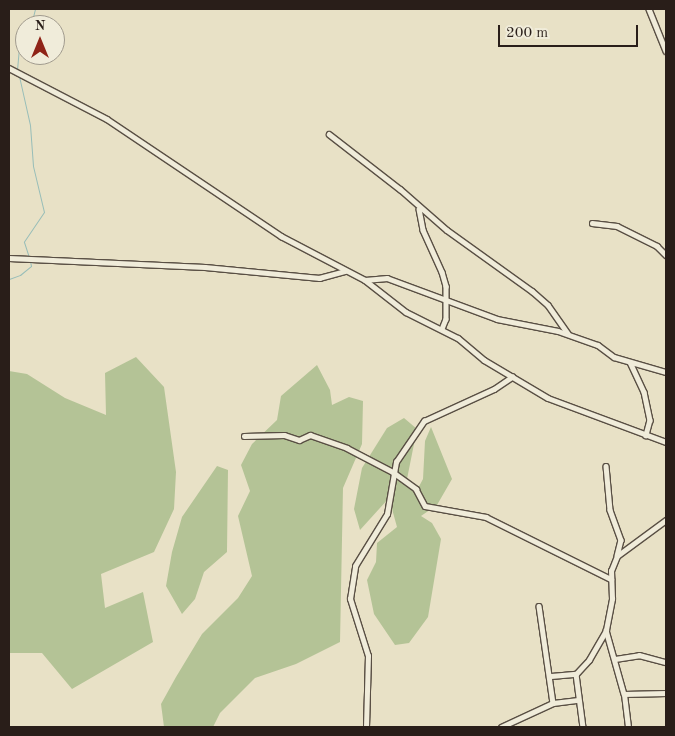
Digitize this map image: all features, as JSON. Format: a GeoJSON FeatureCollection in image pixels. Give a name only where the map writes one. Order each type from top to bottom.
{"type":"FeatureCollection","features":[{"type":"Feature","properties":{"kind":"street"},"geometry":{"type":"LineString","coordinates":[[649,9],[666,51]]}},
{"type":"Feature","properties":{"kind":"street"},"geometry":{"type":"LineString","coordinates":[[9,68],[107,119],[281,236],[365,280],[406,312],[442,329],[512,377],[548,398],[666,442]]}},
{"type":"Feature","properties":{"kind":"street"},"geometry":{"type":"LineString","coordinates":[[329,134],[400,189],[419,208],[532,291],[548,306],[569,335]]}},
{"type":"Feature","properties":{"kind":"street"},"geometry":{"type":"LineString","coordinates":[[419,208],[423,230],[442,272],[447,301],[442,329]]}},
{"type":"Feature","properties":{"kind":"street"},"geometry":{"type":"LineString","coordinates":[[592,223],[617,226],[657,246],[666,255]]}},
{"type":"Feature","properties":{"kind":"street"},"geometry":{"type":"LineString","coordinates":[[9,258],[204,267],[319,278],[345,271]]}},
{"type":"Feature","properties":{"kind":"street"},"geometry":{"type":"LineString","coordinates":[[365,280],[387,278],[497,319],[569,335],[598,344],[614,356],[666,372]]}},
{"type":"Feature","properties":{"kind":"street"},"geometry":{"type":"LineString","coordinates":[[630,362],[646,400],[650,420],[646,435]]}},
{"type":"Feature","properties":{"kind":"street"},"geometry":{"type":"LineString","coordinates":[[366,727],[368,656],[350,599],[355,566],[387,514],[393,472],[424,421],[494,389],[512,377]]}},
{"type":"Feature","properties":{"kind":"street"},"geometry":{"type":"LineString","coordinates":[[244,436],[284,435],[299,440],[310,435],[347,448],[393,472],[416,488],[425,506],[486,517],[611,579]]}},
{"type":"Feature","properties":{"kind":"street"},"geometry":{"type":"LineString","coordinates":[[583,727],[576,674],[606,630],[612,599],[611,579],[621,540],[610,510],[606,466]]}},
{"type":"Feature","properties":{"kind":"street"},"geometry":{"type":"LineString","coordinates":[[617,556],[666,520]]}},
{"type":"Feature","properties":{"kind":"street"},"geometry":{"type":"LineString","coordinates":[[539,606],[551,676],[553,703]]}},
{"type":"Feature","properties":{"kind":"street"},"geometry":{"type":"LineString","coordinates":[[606,630],[624,694],[628,727]]}},
{"type":"Feature","properties":{"kind":"street"},"geometry":{"type":"LineString","coordinates":[[615,658],[639,656],[666,662]]}},
{"type":"Feature","properties":{"kind":"street"},"geometry":{"type":"LineString","coordinates":[[551,676],[576,674]]}},
{"type":"Feature","properties":{"kind":"street"},"geometry":{"type":"LineString","coordinates":[[624,694],[666,693]]}},
{"type":"Feature","properties":{"kind":"street"},"geometry":{"type":"LineString","coordinates":[[500,727],[553,703],[578,700]]}},
{"type":"Feature","properties":{"kind":"green space"},"geometry":{"type":"Polygon","coordinates":[[[136,357],[164,387],[176,472],[174,509],[154,552],[101,574],[105,608],[143,592],[153,642],[72,689],[42,653],[9,653],[9,371],[27,374],[65,398],[106,415],[105,373],[136,357]]]}},
{"type":"Feature","properties":{"kind":"green space"},"geometry":{"type":"Polygon","coordinates":[[[317,365],[330,390],[332,405],[349,397],[363,401],[362,444],[343,488],[340,642],[296,664],[255,678],[220,713],[213,727],[164,727],[161,704],[176,677],[202,634],[238,598],[252,576],[238,516],[250,491],[241,465],[252,444],[277,420],[281,396],[317,365]]]}},
{"type":"Feature","properties":{"kind":"green space"},"geometry":{"type":"Polygon","coordinates":[[[404,418],[417,429],[407,479],[416,492],[423,479],[425,441],[431,427],[452,479],[437,505],[421,516],[432,523],[441,539],[428,617],[409,643],[395,645],[374,614],[367,580],[376,562],[377,543],[397,527],[389,498],[360,530],[354,509],[362,468],[387,428],[404,418]]]}},
{"type":"Feature","properties":{"kind":"green space"},"geometry":{"type":"Polygon","coordinates":[[[217,466],[228,470],[227,552],[204,572],[195,599],[182,614],[166,586],[172,552],[182,517],[217,466]]]}},
{"type":"Feature","properties":{"kind":"waterway"},"geometry":{"type":"LineString","coordinates":[[34,15],[35,9]]}},
{"type":"Feature","properties":{"kind":"waterway"},"geometry":{"type":"LineString","coordinates":[[17,65],[17,70]]}},
{"type":"Feature","properties":{"kind":"waterway"},"geometry":{"type":"LineString","coordinates":[[19,76],[30,125],[33,166],[44,212],[24,242],[29,257]]}},
{"type":"Feature","properties":{"kind":"waterway"},"geometry":{"type":"LineString","coordinates":[[9,279],[20,275],[31,266],[30,261]]}}]}
